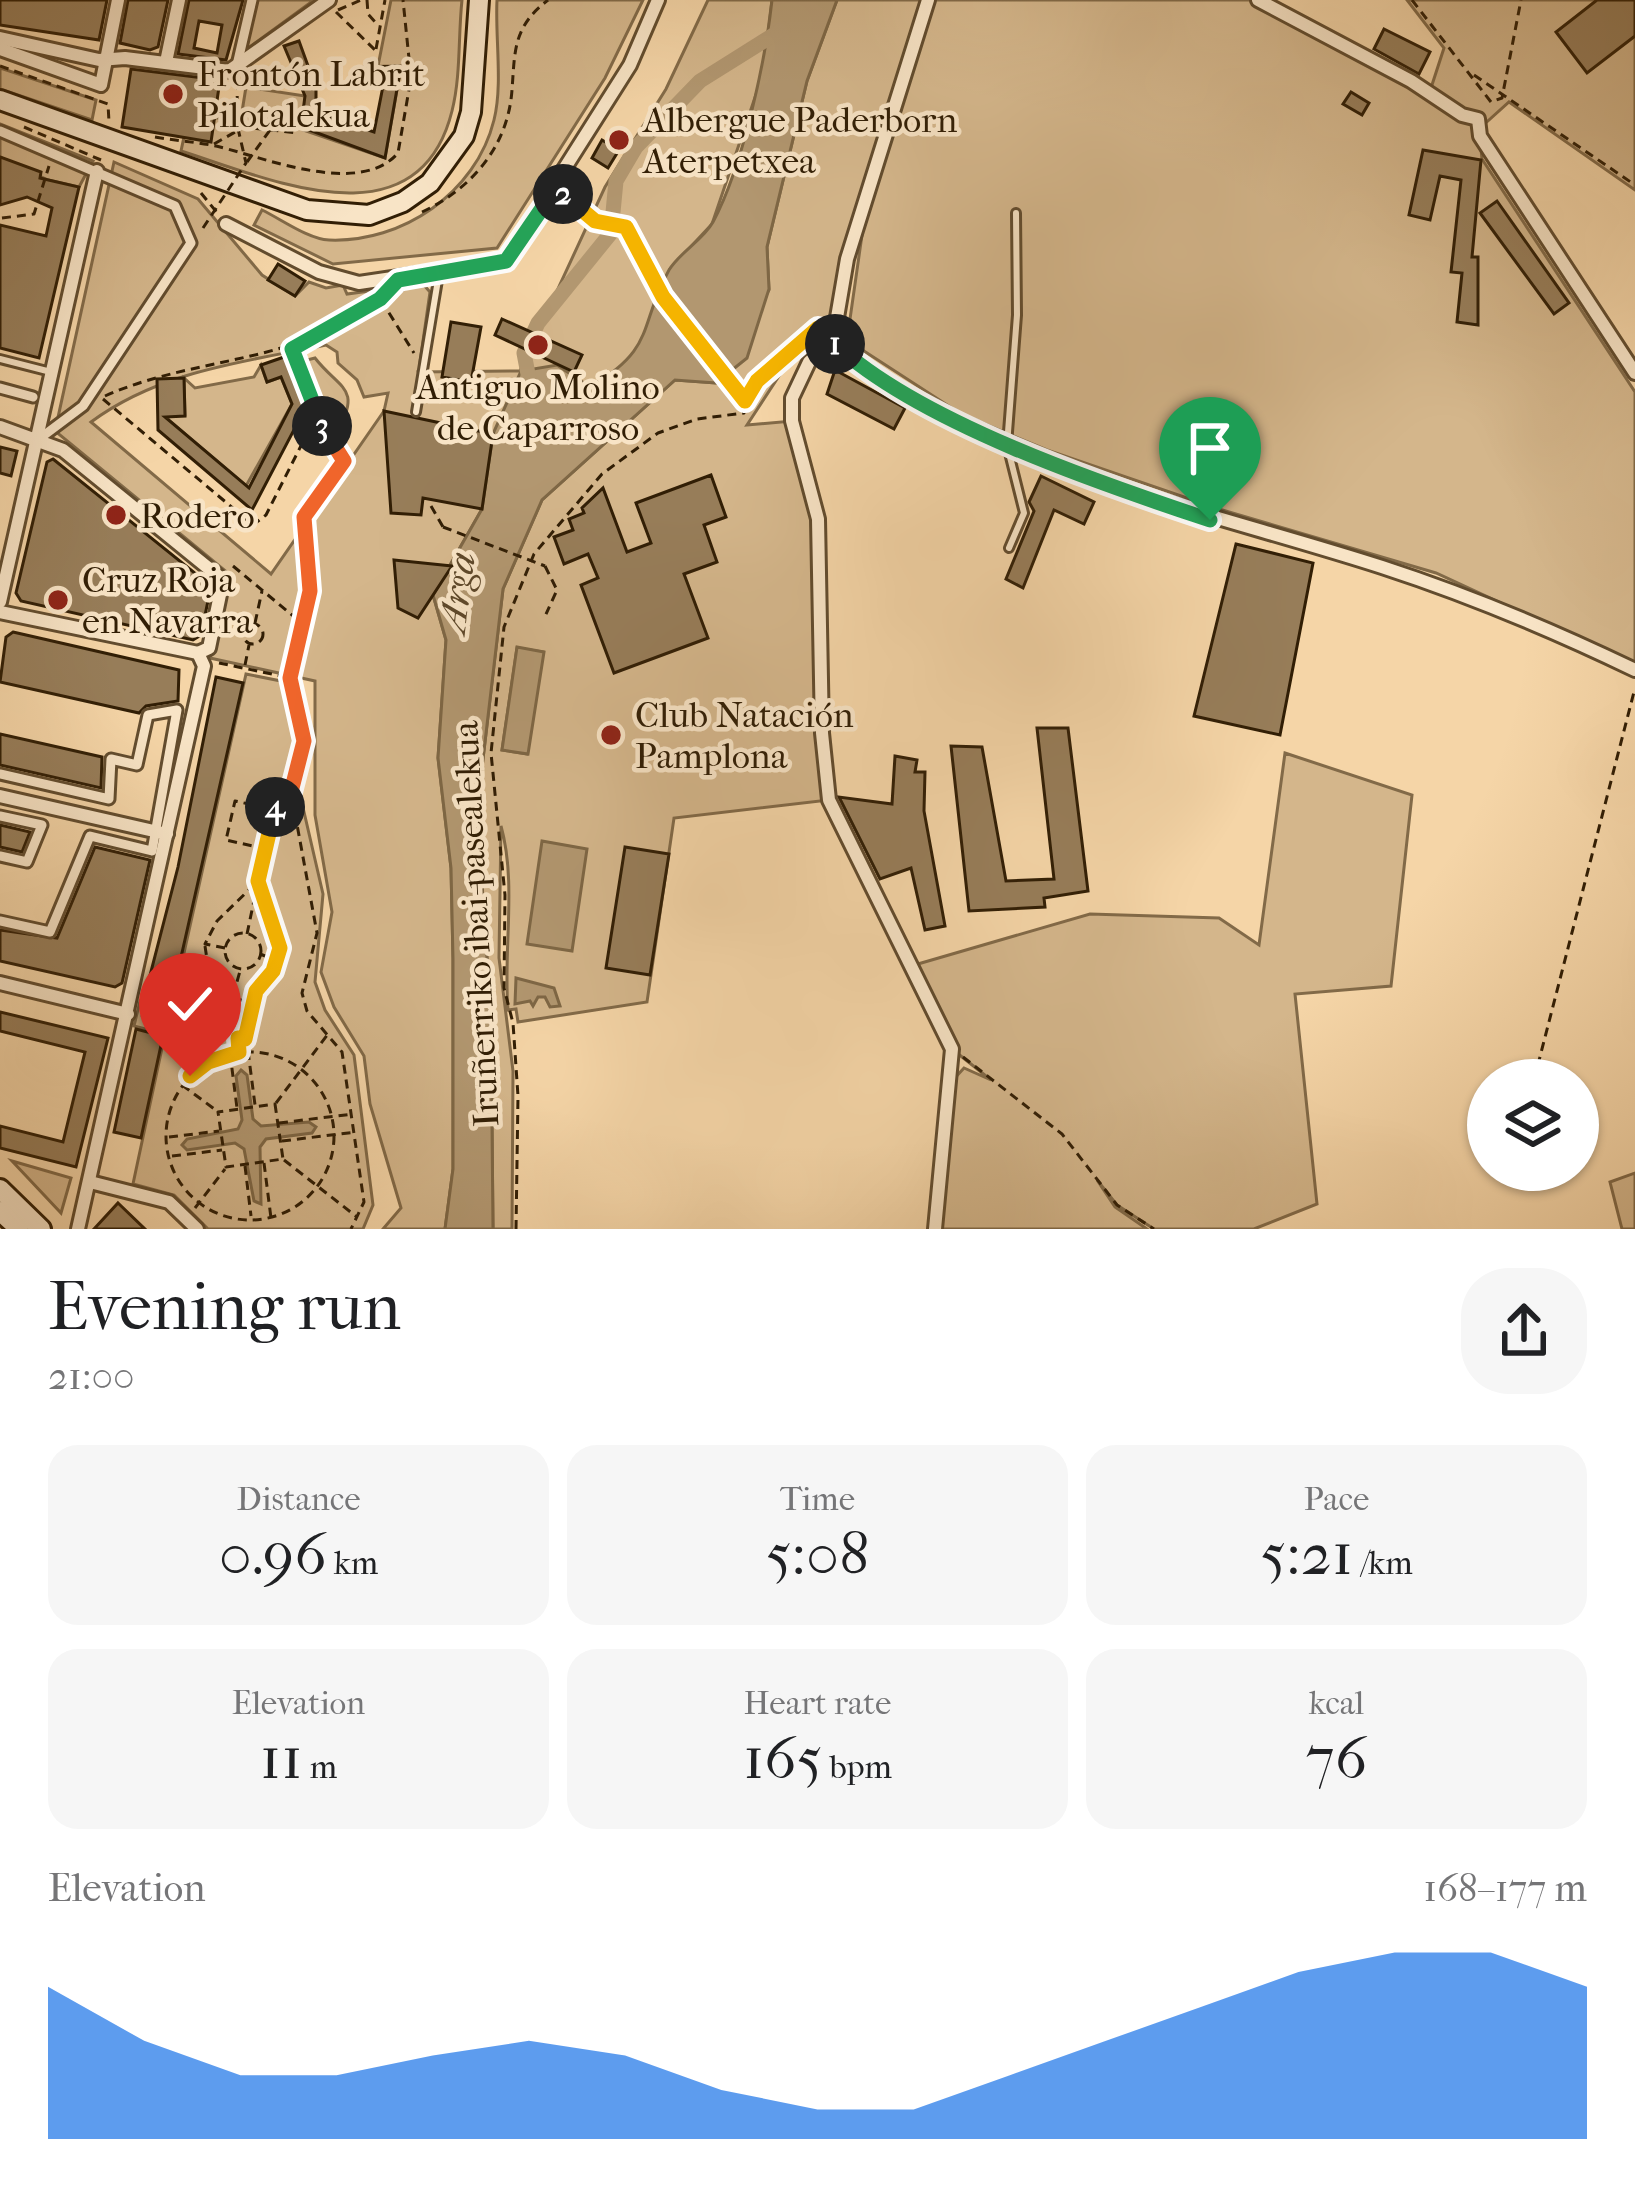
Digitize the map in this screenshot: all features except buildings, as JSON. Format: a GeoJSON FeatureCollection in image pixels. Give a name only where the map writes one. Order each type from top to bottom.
{"type":"FeatureCollection","features":[{"type":"Feature","properties":{"kind":"main road"},"geometry":{"type":"LineString","coordinates":[[0,100],[202,185],[307,210],[369,215],[403,202],[430,183],[464,136],[471,112],[478,0]]}},
{"type":"Feature","properties":{"kind":"main road"},"geometry":{"type":"LineString","coordinates":[[0,1189],[41,1229]]}},
{"type":"Feature","properties":{"kind":"main road"},"geometry":{"type":"LineString","coordinates":[[0,1211],[19,1229]]}},
{"type":"Feature","properties":{"kind":"street"},"geometry":{"type":"LineString","coordinates":[[0,49],[95,86],[105,78],[118,0]]}},
{"type":"Feature","properties":{"kind":"street"},"geometry":{"type":"LineString","coordinates":[[166,62],[179,0]]}},
{"type":"Feature","properties":{"kind":"street"},"geometry":{"type":"LineString","coordinates":[[236,70],[251,0]]}},
{"type":"Feature","properties":{"kind":"street"},"geometry":{"type":"LineString","coordinates":[[226,224],[320,272],[359,283],[506,261],[630,65],[658,0]]}},
{"type":"Feature","properties":{"kind":"street"},"geometry":{"type":"LineString","coordinates":[[928,0],[852,240],[832,341],[808,362],[791,398],[792,421],[818,519],[822,733],[829,800],[952,1049],[935,1229]]}},
{"type":"Feature","properties":{"kind":"street"},"geometry":{"type":"LineString","coordinates":[[1258,0],[1411,81],[1462,116],[1478,119],[1480,136],[1635,373]]}},
{"type":"Feature","properties":{"kind":"street"},"geometry":{"type":"LineString","coordinates":[[0,38],[108,59],[236,70],[333,6]]}},
{"type":"Feature","properties":{"kind":"street"},"geometry":{"type":"LineString","coordinates":[[0,131],[175,206],[191,243],[82,406],[39,439]]}},
{"type":"Feature","properties":{"kind":"street"},"geometry":{"type":"LineString","coordinates":[[0,602],[97,170]]}},
{"type":"Feature","properties":{"kind":"street"},"geometry":{"type":"LineString","coordinates":[[818,328],[887,381],[1006,445],[1176,508],[1455,592],[1635,670]]}},
{"type":"Feature","properties":{"kind":"street"},"geometry":{"type":"LineString","coordinates":[[0,388],[33,397]]}},
{"type":"Feature","properties":{"kind":"street"},"geometry":{"type":"LineString","coordinates":[[0,427],[63,450],[223,580],[208,647],[198,653],[0,612]]}},
{"type":"Feature","properties":{"kind":"street"},"geometry":{"type":"LineString","coordinates":[[0,921],[50,932],[90,836],[152,850],[162,833],[205,666],[198,653]]}},
{"type":"Feature","properties":{"kind":"street"},"geometry":{"type":"LineString","coordinates":[[0,774],[109,799],[111,759],[137,764],[148,716],[177,710],[131,1014],[78,1229]]}},
{"type":"Feature","properties":{"kind":"street"},"geometry":{"type":"LineString","coordinates":[[0,796],[162,833]]}},
{"type":"Feature","properties":{"kind":"street"},"geometry":{"type":"LineString","coordinates":[[0,816],[42,825],[27,862],[0,856]]}},
{"type":"Feature","properties":{"kind":"street"},"geometry":{"type":"LineString","coordinates":[[0,983],[131,1014]]}},
{"type":"Feature","properties":{"kind":"street"},"geometry":{"type":"LineString","coordinates":[[90,1182],[170,1202],[197,1229]]}},
{"type":"Feature","properties":{"kind":"lane"},"geometry":{"type":"LineString","coordinates":[[1009,548],[1024,513],[1006,445],[1017,315],[1016,213]]}},
{"type":"Feature","properties":{"kind":"lane"},"geometry":{"type":"LineString","coordinates":[[416,412],[440,272]]}},
{"type":"Feature","properties":{"kind":"lane"},"geometry":{"type":"LineString","coordinates":[[0,359],[55,373]]}},
{"type":"Feature","properties":{"kind":"lane"},"geometry":{"type":"LineString","coordinates":[[0,1178],[52,1229]]}},
{"type":"Feature","properties":{"kind":"path"},"geometry":{"type":"LineString","coordinates":[[368,0],[368,14],[380,25]]}},
{"type":"Feature","properties":{"kind":"path"},"geometry":{"type":"LineString","coordinates":[[333,6],[376,51],[385,0]]}},
{"type":"Feature","properties":{"kind":"path"},"geometry":{"type":"LineString","coordinates":[[142,134],[213,146],[322,174],[390,162],[398,153],[411,78],[403,0]]}},
{"type":"Feature","properties":{"kind":"path"},"geometry":{"type":"LineString","coordinates":[[422,212],[464,188],[489,158],[507,120],[516,37],[548,0]]}},
{"type":"Feature","properties":{"kind":"path"},"geometry":{"type":"LineString","coordinates":[[1412,0],[1491,102],[1503,93],[1521,0]]}},
{"type":"Feature","properties":{"kind":"path"},"geometry":{"type":"LineString","coordinates":[[1509,0],[1520,8]]}},
{"type":"Feature","properties":{"kind":"path"},"geometry":{"type":"LineString","coordinates":[[0,66],[100,101]]}},
{"type":"Feature","properties":{"kind":"path"},"geometry":{"type":"LineString","coordinates":[[236,70],[236,121],[246,164]]}},
{"type":"Feature","properties":{"kind":"path"},"geometry":{"type":"LineString","coordinates":[[1467,71],[1635,185]]}},
{"type":"Feature","properties":{"kind":"path"},"geometry":{"type":"LineString","coordinates":[[19,125],[93,154]]}},
{"type":"Feature","properties":{"kind":"path"},"geometry":{"type":"LineString","coordinates":[[213,146],[244,127],[297,134]]}},
{"type":"Feature","properties":{"kind":"path"},"geometry":{"type":"LineString","coordinates":[[203,228],[270,130]]}},
{"type":"Feature","properties":{"kind":"path"},"geometry":{"type":"LineString","coordinates":[[2,218],[34,214],[48,170]]}},
{"type":"Feature","properties":{"kind":"path"},"geometry":{"type":"LineString","coordinates":[[202,185],[228,197]]}},
{"type":"Feature","properties":{"kind":"path"},"geometry":{"type":"LineString","coordinates":[[202,185],[226,224]]}},
{"type":"Feature","properties":{"kind":"path"},"geometry":{"type":"LineString","coordinates":[[556,188],[603,223],[626,227],[661,289],[745,401]]}},
{"type":"Feature","properties":{"kind":"path"},"geometry":{"type":"LineString","coordinates":[[411,208],[427,198]]}},
{"type":"Feature","properties":{"kind":"path"},"geometry":{"type":"LineString","coordinates":[[316,416],[266,515],[254,525],[101,398],[152,374],[292,349],[380,299],[398,280]]}},
{"type":"Feature","properties":{"kind":"path"},"geometry":{"type":"LineString","coordinates":[[380,299],[424,369]]}},
{"type":"Feature","properties":{"kind":"path","name":"Iruñerriko ibai-pasealekua"},"geometry":{"type":"LineString","coordinates":[[516,1229],[518,1096],[513,1023],[504,988],[505,895],[491,753],[504,627],[534,554],[602,474],[658,433],[697,419],[737,418],[745,413],[745,401],[757,381],[818,328]]}},
{"type":"Feature","properties":{"kind":"path"},"geometry":{"type":"LineString","coordinates":[[292,349],[316,416],[344,461],[304,517],[310,558],[304,625],[290,678],[304,741],[291,792],[317,934],[302,993],[307,1011],[342,1052],[364,1202],[350,1229]]}},
{"type":"Feature","properties":{"kind":"path"},"geometry":{"type":"LineString","coordinates":[[430,506],[443,527],[545,566],[557,590],[546,614]]}},
{"type":"Feature","properties":{"kind":"path"},"geometry":{"type":"LineString","coordinates":[[232,566],[304,625]]}},
{"type":"Feature","properties":{"kind":"path"},"geometry":{"type":"LineString","coordinates":[[249,644],[261,639],[255,624],[262,590]]}},
{"type":"Feature","properties":{"kind":"path"},"geometry":{"type":"LineString","coordinates":[[242,633],[255,624]]}},
{"type":"Feature","properties":{"kind":"path"},"geometry":{"type":"LineString","coordinates":[[231,630],[242,633],[249,644],[244,668]]}},
{"type":"Feature","properties":{"kind":"path"},"geometry":{"type":"LineString","coordinates":[[212,661],[290,678]]}},
{"type":"Feature","properties":{"kind":"path"},"geometry":{"type":"LineString","coordinates":[[1539,1059],[1635,688]]}},
{"type":"Feature","properties":{"kind":"path"},"geometry":{"type":"LineString","coordinates":[[278,961],[260,954],[248,934],[270,824],[281,792],[291,792]]}},
{"type":"Feature","properties":{"kind":"path"},"geometry":{"type":"LineString","coordinates":[[235,801],[267,808],[263,823],[257,848],[226,840],[235,801]]}},
{"type":"Feature","properties":{"kind":"path"},"geometry":{"type":"LineString","coordinates":[[263,823],[270,824]]}},
{"type":"Feature","properties":{"kind":"path"},"geometry":{"type":"LineString","coordinates":[[202,1029],[212,993],[205,944],[217,922],[258,881]]}},
{"type":"Feature","properties":{"kind":"path"},"geometry":{"type":"LineString","coordinates":[[131,1014],[245,1039],[253,1003],[278,961],[278,937],[258,881]]}},
{"type":"Feature","properties":{"kind":"path"},"geometry":{"type":"LineString","coordinates":[[248,934],[233,937],[225,949],[228,962],[240,969],[256,964],[260,954]]}},
{"type":"Feature","properties":{"kind":"path"},"geometry":{"type":"LineString","coordinates":[[205,944],[225,949]]}},
{"type":"Feature","properties":{"kind":"path"},"geometry":{"type":"LineString","coordinates":[[233,998],[240,969]]}},
{"type":"Feature","properties":{"kind":"path"},"geometry":{"type":"LineString","coordinates":[[212,993],[253,1003]]}},
{"type":"Feature","properties":{"kind":"path"},"geometry":{"type":"LineString","coordinates":[[182,1085],[218,1112],[274,1104],[328,1033]]}},
{"type":"Feature","properties":{"kind":"path"},"geometry":{"type":"LineString","coordinates":[[238,1038],[239,1052]]}},
{"type":"Feature","properties":{"kind":"path"},"geometry":{"type":"LineString","coordinates":[[952,1049],[1062,1134],[1117,1205],[1154,1229]]}},
{"type":"Feature","properties":{"kind":"path"},"geometry":{"type":"LineString","coordinates":[[248,1051],[255,1107]]}},
{"type":"Feature","properties":{"kind":"path"},"geometry":{"type":"LineString","coordinates":[[230,1053],[237,1110]]}},
{"type":"Feature","properties":{"kind":"path"},"geometry":{"type":"LineString","coordinates":[[230,1053],[282,1057],[302,1069],[318,1085],[335,1134],[331,1162],[318,1186],[297,1206],[262,1220],[224,1216],[199,1202],[180,1182],[168,1156],[171,1105],[182,1085],[208,1062],[230,1053]]}},
{"type":"Feature","properties":{"kind":"path"},"geometry":{"type":"LineString","coordinates":[[274,1104],[283,1159],[358,1217]]}},
{"type":"Feature","properties":{"kind":"path"},"geometry":{"type":"LineString","coordinates":[[191,1214],[226,1167],[218,1112]]}},
{"type":"Feature","properties":{"kind":"path"},"geometry":{"type":"LineString","coordinates":[[278,1123],[353,1114]]}},
{"type":"Feature","properties":{"kind":"path"},"geometry":{"type":"LineString","coordinates":[[166,1138],[221,1130]]}},
{"type":"Feature","properties":{"kind":"path"},"geometry":{"type":"LineString","coordinates":[[280,1142],[356,1132]]}},
{"type":"Feature","properties":{"kind":"path"},"geometry":{"type":"LineString","coordinates":[[168,1156],[224,1149]]}},
{"type":"Feature","properties":{"kind":"path"},"geometry":{"type":"LineString","coordinates":[[226,1167],[283,1159]]}},
{"type":"Feature","properties":{"kind":"path"},"geometry":{"type":"LineString","coordinates":[[264,1162],[271,1218]]}},
{"type":"Feature","properties":{"kind":"path"},"geometry":{"type":"LineString","coordinates":[[245,1165],[251,1220]]}},
{"type":"Feature","properties":{"kind":"path"},"geometry":{"type":"LineString","coordinates":[[262,1220],[264,1229]]}},
{"type":"Feature","properties":{"kind":"shaded area"},"geometry":{"type":"Polygon","coordinates":[[[254,0],[314,0],[243,52],[254,0]]]}},
{"type":"Feature","properties":{"kind":"shaded area"},"geometry":{"type":"Polygon","coordinates":[[[391,0],[462,0],[452,111],[434,153],[407,179],[374,191],[336,192],[296,186],[181,151],[184,137],[214,118],[241,118],[246,87],[305,96],[303,130],[385,158],[401,67],[378,66],[391,0]]]}},
{"type":"Feature","properties":{"kind":"shaded area"},"geometry":{"type":"Polygon","coordinates":[[[497,0],[643,0],[605,78],[497,248],[333,264],[254,225],[262,210],[321,239],[356,239],[409,223],[453,191],[485,146],[494,120],[497,0]]]}},
{"type":"Feature","properties":{"kind":"shaded area"},"geometry":{"type":"Polygon","coordinates":[[[708,0],[772,0],[764,71],[712,224],[670,269],[649,330],[623,368],[493,435],[482,509],[433,595],[446,640],[438,758],[451,868],[453,1169],[445,1229],[383,1229],[401,1208],[370,1104],[364,1056],[334,1007],[321,972],[332,912],[315,815],[315,681],[210,658],[228,573],[55,431],[114,162],[198,199],[262,275],[295,296],[309,282],[326,288],[343,285],[347,294],[377,290],[361,303],[366,314],[409,286],[423,284],[430,292],[420,362],[424,369],[417,372],[520,371],[605,187],[666,89],[708,0]],[[326,345],[203,371],[145,391],[91,422],[271,574],[384,411],[388,393],[364,397],[357,380],[338,363],[337,352],[326,345]]]}},
{"type":"Feature","properties":{"kind":"shaded area"},"geometry":{"type":"Polygon","coordinates":[[[837,0],[1257,0],[1430,91],[1444,48],[1407,0],[1635,0],[1635,190],[1509,102],[1479,129],[1482,159],[1635,392],[1635,665],[1436,573],[1219,509],[1047,450],[961,414],[847,340],[864,221],[831,320],[796,350],[747,425],[792,421],[818,519],[829,800],[674,818],[647,1002],[518,1022],[516,1009],[508,1010],[509,894],[501,826],[499,958],[513,1071],[512,1229],[493,1229],[491,1017],[477,810],[503,589],[542,500],[675,380],[716,383],[769,290],[767,247],[807,81],[837,0]],[[517,648],[502,750],[527,754],[543,652],[517,648]]]}},
{"type":"Feature","properties":{"kind":"shaded area"},"geometry":{"type":"Polygon","coordinates":[[[0,68],[96,100],[92,120],[0,89],[0,68]]]}},
{"type":"Feature","properties":{"kind":"shaded area"},"geometry":{"type":"Polygon","coordinates":[[[0,124],[93,161],[79,187],[48,180],[0,157],[0,124]]]}},
{"type":"Feature","properties":{"kind":"shaded area"},"geometry":{"type":"Polygon","coordinates":[[[315,358],[348,396],[338,430],[327,425],[303,361],[315,358]]]}},
{"type":"Feature","properties":{"kind":"shaded area"},"geometry":{"type":"Polygon","coordinates":[[[261,365],[267,382],[281,377],[292,404],[246,486],[165,417],[185,415],[184,378],[195,388],[254,377],[261,365]]]}},
{"type":"Feature","properties":{"kind":"shaded area"},"geometry":{"type":"Polygon","coordinates":[[[246,674],[301,685],[306,755],[298,786],[323,894],[315,982],[325,1010],[354,1055],[373,1205],[363,1229],[208,1229],[174,1195],[133,1184],[165,1034],[134,1026],[140,1001],[172,1007],[246,674]]]}},
{"type":"Feature","properties":{"kind":"shaded area"},"geometry":{"type":"Polygon","coordinates":[[[1285,753],[1412,795],[1391,986],[1295,994],[1317,1204],[1254,1229],[1154,1229],[1117,1205],[1097,1180],[1115,1207],[1147,1229],[938,1229],[953,1080],[964,1068],[991,1080],[952,1049],[911,966],[1090,914],[1219,918],[1259,945],[1285,753]]]}},
{"type":"Feature","properties":{"kind":"shaded area"},"geometry":{"type":"Polygon","coordinates":[[[12,1161],[71,1178],[61,1213],[12,1161]]]}},
{"type":"Feature","properties":{"kind":"shaded area"},"geometry":{"type":"Polygon","coordinates":[[[1635,1173],[1635,1229],[1622,1229],[1610,1182],[1635,1173]]]}},
{"type":"Feature","properties":{"kind":"water","name":"Arga"},"geometry":{"type":"Polygon","coordinates":[[[772,0],[837,0],[807,81],[767,247],[769,289],[747,358],[716,383],[675,380],[542,500],[503,589],[477,810],[491,1017],[493,1229],[445,1229],[453,1169],[453,959],[451,868],[438,758],[446,640],[433,595],[482,509],[493,434],[521,371],[557,365],[590,387],[611,373],[636,348],[669,270],[713,222],[751,114],[772,0]]]}},
{"type":"Feature","properties":{"kind":"water"},"geometry":{"type":"Polygon","coordinates":[[[517,647],[544,652],[528,754],[502,750],[517,647]]]}},
{"type":"Feature","properties":{"kind":"water"},"geometry":{"type":"Polygon","coordinates":[[[542,841],[587,849],[572,951],[527,944],[542,841]]]}},
{"type":"Feature","properties":{"kind":"water"},"geometry":{"type":"Polygon","coordinates":[[[516,978],[554,988],[560,1006],[550,1007],[545,997],[538,997],[533,1006],[530,1001],[515,1004],[516,978]]]}},
{"type":"Feature","properties":{"kind":"water"},"geometry":{"type":"Polygon","coordinates":[[[241,1070],[247,1075],[253,1119],[261,1126],[309,1122],[316,1127],[312,1133],[266,1139],[260,1147],[261,1204],[254,1201],[244,1149],[235,1143],[187,1150],[182,1145],[187,1139],[238,1129],[242,1120],[236,1076],[241,1070]]]}},
{"type":"Feature","properties":{"kind":"waterway"},"geometry":{"type":"LineString","coordinates":[[531,390],[524,353],[538,323],[611,233],[616,181],[636,147],[700,81],[783,29]]}},
{"type":"Feature","properties":{"kind":"place","name":"Frontón Labrit Pilotalekua"},"geometry":{"type":"Point","coordinates":[173,94]}},
{"type":"Feature","properties":{"kind":"place","name":"Albergue Paderborn Aterpetxea"},"geometry":{"type":"Point","coordinates":[619,140]}},
{"type":"Feature","properties":{"kind":"place","name":"Antiguo Molino de Caparroso"},"geometry":{"type":"Point","coordinates":[538,345]}},
{"type":"Feature","properties":{"kind":"place","name":"Rodero"},"geometry":{"type":"Point","coordinates":[116,515]}},
{"type":"Feature","properties":{"kind":"place","name":"Cruz Roja en Navarra"},"geometry":{"type":"Point","coordinates":[58,600]}},
{"type":"Feature","properties":{"kind":"place","name":"Club Natación Pamplona"},"geometry":{"type":"Point","coordinates":[611,735]}},
{"type":"Feature","properties":{"kind":"route"},"geometry":{"type":"LineString","coordinates":[[190,1076],[208,1062],[239,1052],[238,1038],[245,1039],[256,991],[273,971],[280,948],[258,881],[276,802],[281,792],[291,792],[292,770],[304,741],[290,678],[310,591],[304,517],[344,461],[316,416],[292,349],[380,299],[398,280],[506,261],[556,188],[595,221],[626,227],[663,297],[674,304],[719,372],[745,401],[757,381],[818,328],[887,381],[1000,442],[1210,520]]}}]}
